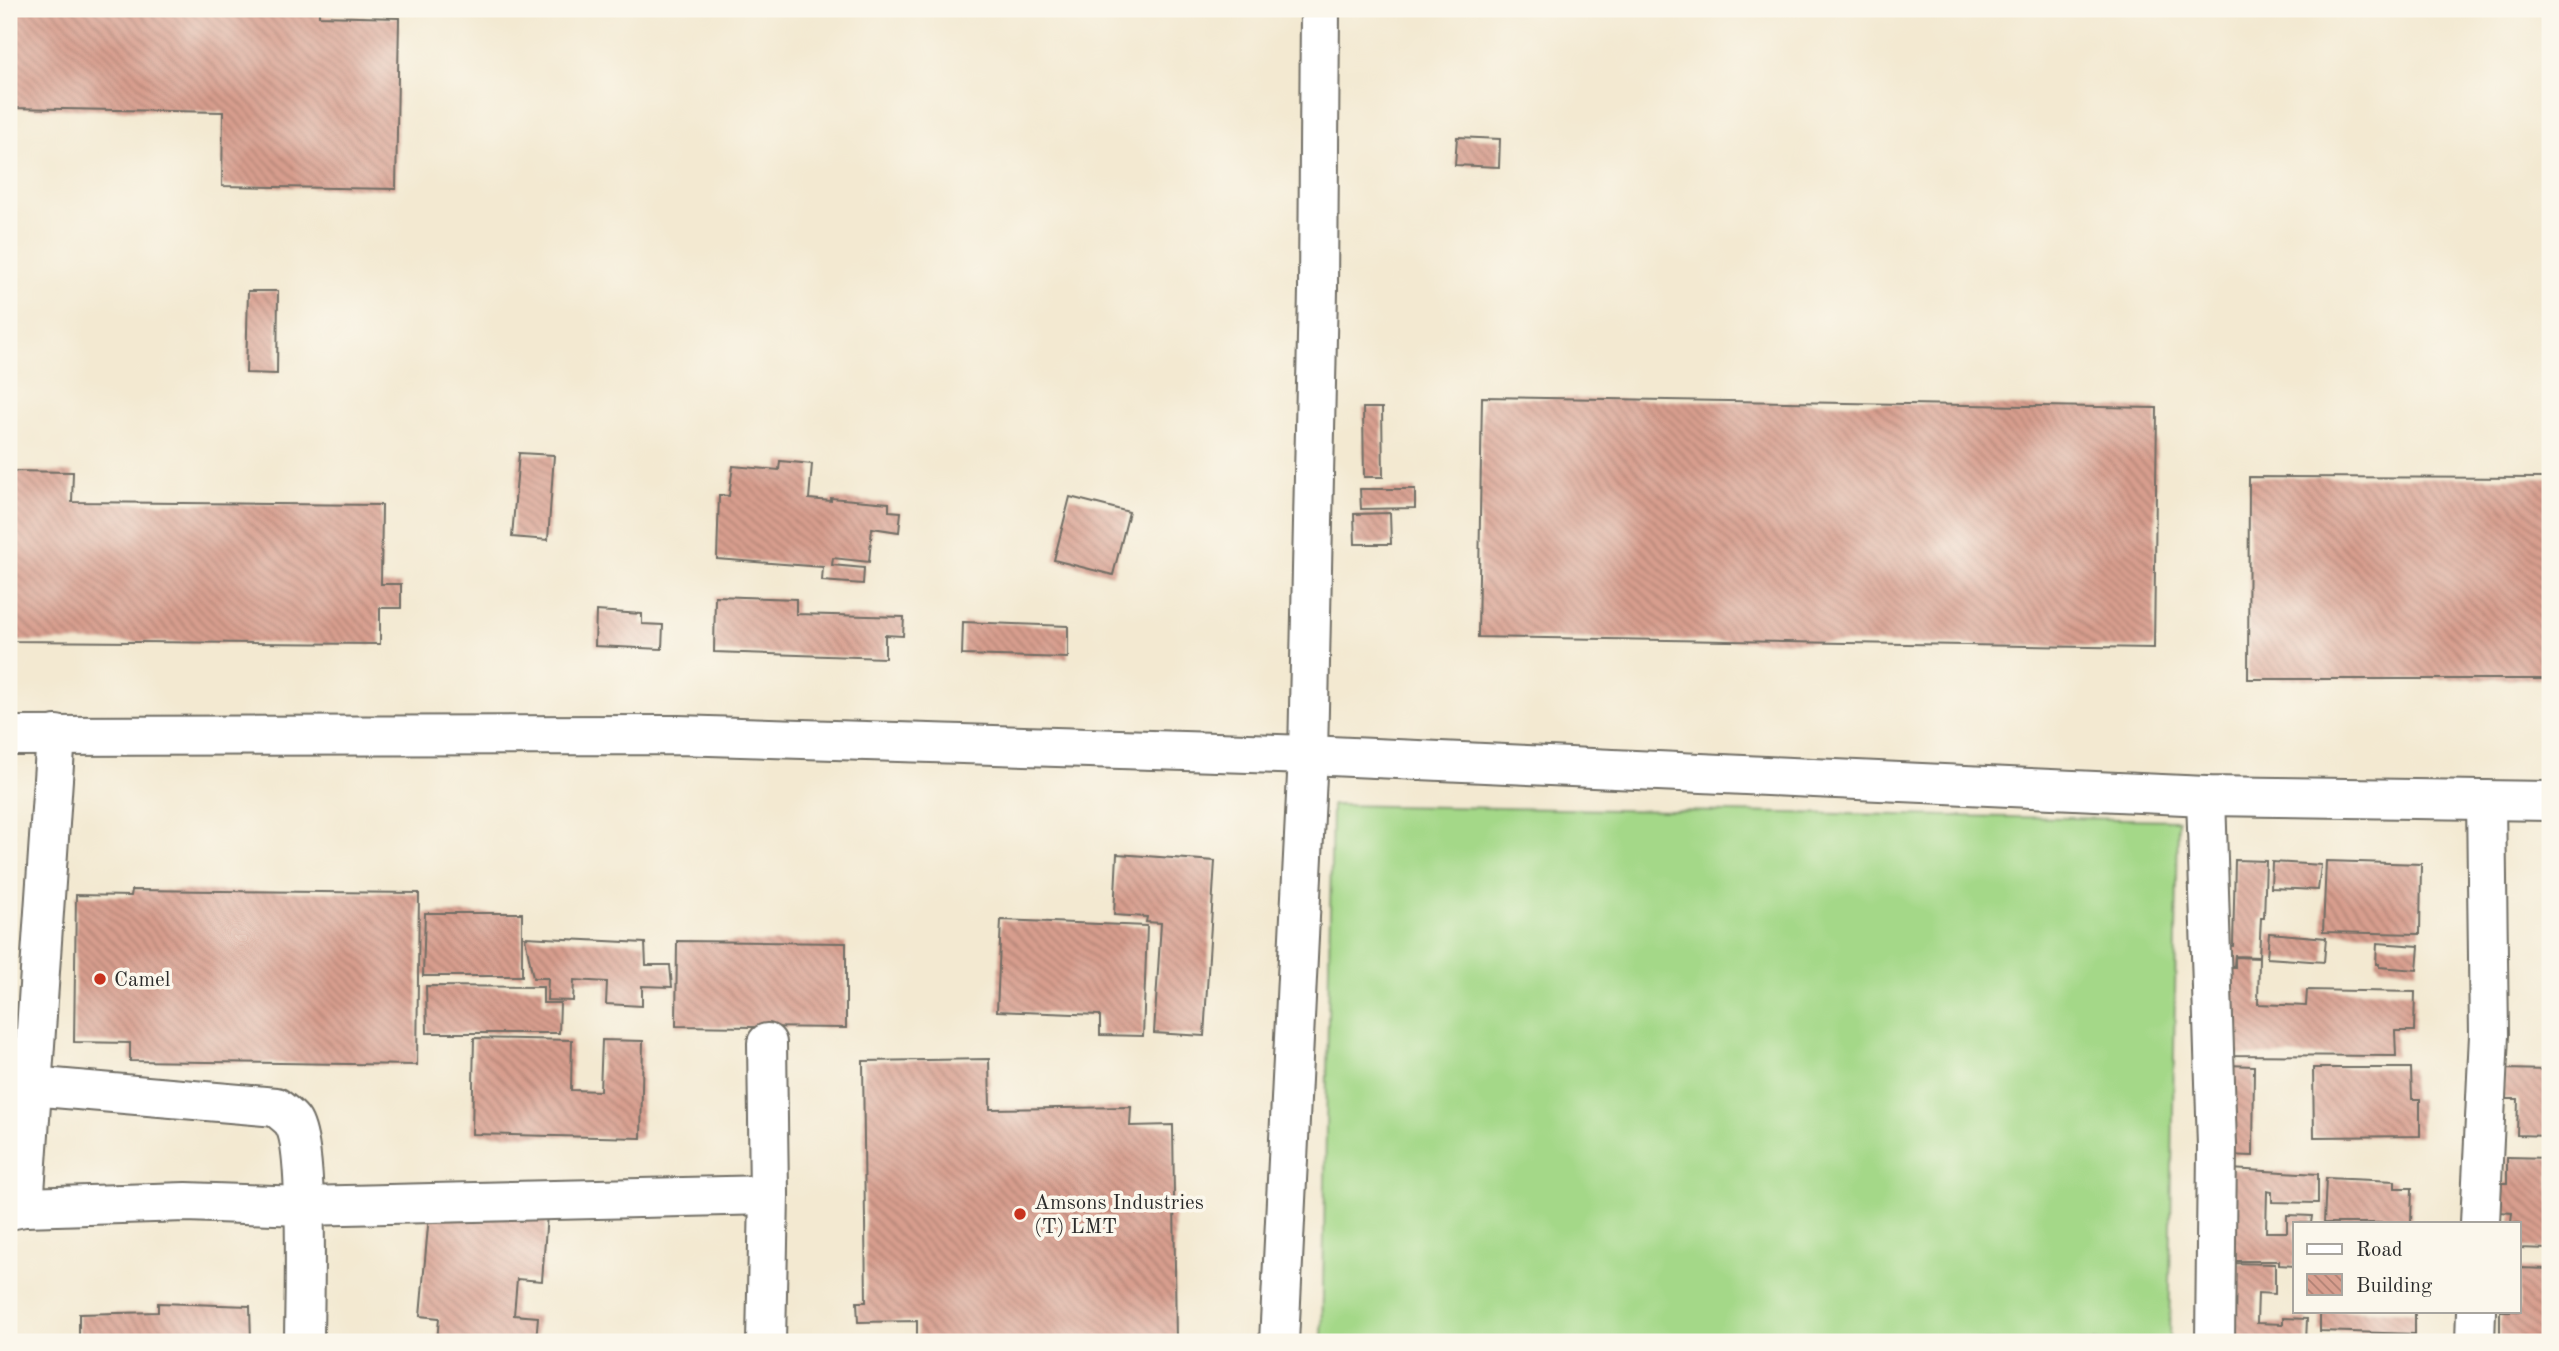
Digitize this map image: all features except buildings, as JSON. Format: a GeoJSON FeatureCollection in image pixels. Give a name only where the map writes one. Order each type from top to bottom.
{"type":"FeatureCollection","features":[{"type":"Feature","properties":{"kind":"street"},"geometry":{"type":"LineString","coordinates":[[1279,1342],[1308,755],[1318,290],[1320,9]]}},
{"type":"Feature","properties":{"kind":"street"},"geometry":{"type":"LineString","coordinates":[[56,735],[31,1086],[17,1209],[186,1202],[303,1206],[769,1195]]}},
{"type":"Feature","properties":{"kind":"street"},"geometry":{"type":"LineString","coordinates":[[9,736],[678,735],[1308,755],[2206,796],[2550,800]]}},
{"type":"Feature","properties":{"kind":"street"},"geometry":{"type":"LineString","coordinates":[[2206,796],[2217,1146],[2215,1342]]}},
{"type":"Feature","properties":{"kind":"street"},"geometry":{"type":"LineString","coordinates":[[2480,1222],[2489,1035],[2486,800]]}},
{"type":"Feature","properties":{"kind":"street"},"geometry":{"type":"LineString","coordinates":[[766,1342],[769,1195],[767,1043]]}},
{"type":"Feature","properties":{"kind":"street"},"geometry":{"type":"LineString","coordinates":[[31,1086],[276,1107],[293,1122],[300,1144],[304,1342]]}},
{"type":"Feature","properties":{"kind":"street"},"geometry":{"type":"LineString","coordinates":[[2474,1342],[2476,1312]]}},
{"type":"Feature","properties":{"kind":"green space"},"geometry":{"type":"Polygon","coordinates":[[[1332,805],[2178,820],[2169,1342],[1322,1342],[1332,805]]]}},
{"type":"Feature","properties":{"kind":"place","name":"Camel"},"geometry":{"type":"Point","coordinates":[100,979]}},
{"type":"Feature","properties":{"kind":"place","name":"Amsons Industries (T) LMT"},"geometry":{"type":"Point","coordinates":[1020,1214]}}]}
